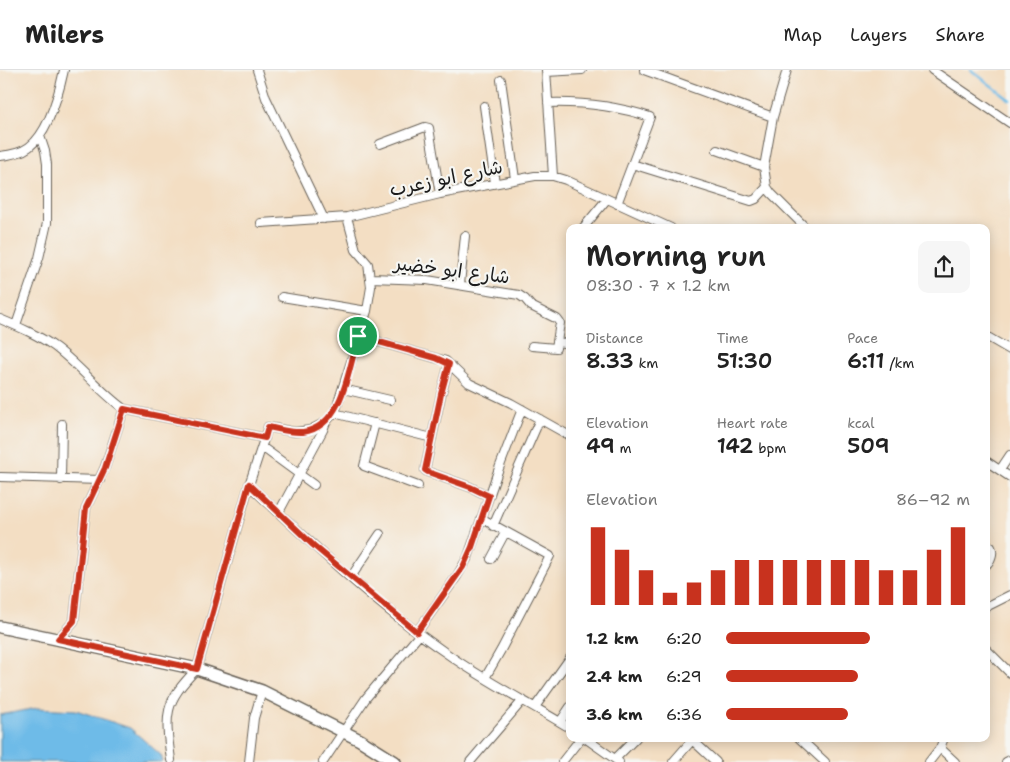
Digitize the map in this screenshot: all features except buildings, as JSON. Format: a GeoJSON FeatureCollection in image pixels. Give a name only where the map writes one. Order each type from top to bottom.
{"type":"FeatureCollection","features":[{"type":"Feature","properties":{"kind":"street"},"geometry":{"type":"LineString","coordinates":[[0,156],[19,152],[30,146],[40,136],[56,102],[64,70]]}},
{"type":"Feature","properties":{"kind":"street"},"geometry":{"type":"LineString","coordinates":[[256,70],[266,98],[324,219]]}},
{"type":"Feature","properties":{"kind":"street"},"geometry":{"type":"LineString","coordinates":[[582,70],[546,71],[553,176],[566,180],[662,224]]}},
{"type":"Feature","properties":{"kind":"street"},"geometry":{"type":"LineString","coordinates":[[644,70],[773,117]]}},
{"type":"Feature","properties":{"kind":"street"},"geometry":{"type":"LineString","coordinates":[[787,70],[773,117],[764,167],[767,187],[797,224]]}},
{"type":"Feature","properties":{"kind":"street"},"geometry":{"type":"LineString","coordinates":[[932,70],[1010,123]]}},
{"type":"Feature","properties":{"kind":"street"},"geometry":{"type":"LineString","coordinates":[[501,80],[515,180]]}},
{"type":"Feature","properties":{"kind":"street"},"geometry":{"type":"LineString","coordinates":[[548,103],[617,107],[650,117],[617,204]]}},
{"type":"Feature","properties":{"kind":"street"},"geometry":{"type":"LineString","coordinates":[[484,106],[495,184]]}},
{"type":"Feature","properties":{"kind":"street"},"geometry":{"type":"LineString","coordinates":[[380,144],[425,127],[430,128],[440,194]]}},
{"type":"Feature","properties":{"kind":"street"},"geometry":{"type":"LineString","coordinates":[[16,325],[39,258],[47,223],[47,164],[40,136]]}},
{"type":"Feature","properties":{"kind":"street"},"geometry":{"type":"LineString","coordinates":[[717,150],[764,167]]}},
{"type":"Feature","properties":{"kind":"street"},"geometry":{"type":"LineString","coordinates":[[632,164],[751,201],[756,199],[767,187]]}},
{"type":"Feature","properties":{"kind":"street","name":"شارع ابو زعرب"},"geometry":{"type":"LineString","coordinates":[[261,223],[347,217],[440,194],[535,176],[553,176]]}},
{"type":"Feature","properties":{"kind":"street"},"geometry":{"type":"LineString","coordinates":[[586,224],[607,199]]}},
{"type":"Feature","properties":{"kind":"street"},"geometry":{"type":"LineString","coordinates":[[278,512],[300,474],[326,422],[334,413],[367,311],[371,278],[367,262],[355,246],[347,217]]}},
{"type":"Feature","properties":{"kind":"street"},"geometry":{"type":"LineString","coordinates":[[460,284],[465,236]]}},
{"type":"Feature","properties":{"kind":"street","name":"شارع ابو خضير"},"geometry":{"type":"LineString","coordinates":[[371,278],[413,278],[460,284],[522,296],[531,306],[560,321],[557,345]]}},
{"type":"Feature","properties":{"kind":"street"},"geometry":{"type":"LineString","coordinates":[[282,297],[367,311]]}},
{"type":"Feature","properties":{"kind":"street"},"geometry":{"type":"LineString","coordinates":[[0,319],[16,325],[55,347],[102,393],[124,409],[265,438]]}},
{"type":"Feature","properties":{"kind":"street"},"geometry":{"type":"LineString","coordinates":[[358,336],[436,358],[449,364],[469,384],[522,409],[566,434]]}},
{"type":"Feature","properties":{"kind":"street"},"geometry":{"type":"LineString","coordinates":[[990,338],[1010,350]]}},
{"type":"Feature","properties":{"kind":"street"},"geometry":{"type":"LineString","coordinates":[[532,346],[566,344]]}},
{"type":"Feature","properties":{"kind":"street"},"geometry":{"type":"LineString","coordinates":[[449,364],[425,471],[489,496]]}},
{"type":"Feature","properties":{"kind":"street"},"geometry":{"type":"LineString","coordinates":[[343,389],[390,400]]}},
{"type":"Feature","properties":{"kind":"street"},"geometry":{"type":"LineString","coordinates":[[58,639],[74,621],[86,508],[100,480],[124,409]]}},
{"type":"Feature","properties":{"kind":"street"},"geometry":{"type":"LineString","coordinates":[[323,762],[366,698],[418,633],[463,567],[522,409]]}},
{"type":"Feature","properties":{"kind":"street"},"geometry":{"type":"LineString","coordinates":[[334,413],[432,438]]}},
{"type":"Feature","properties":{"kind":"street"},"geometry":{"type":"LineString","coordinates":[[493,526],[540,420]]}},
{"type":"Feature","properties":{"kind":"street"},"geometry":{"type":"LineString","coordinates":[[171,760],[167,715],[173,696],[184,681],[197,669],[249,484],[268,427],[302,432],[326,422]]}},
{"type":"Feature","properties":{"kind":"street"},"geometry":{"type":"LineString","coordinates":[[374,423],[364,466],[418,486]]}},
{"type":"Feature","properties":{"kind":"street"},"geometry":{"type":"LineString","coordinates":[[61,480],[62,424]]}},
{"type":"Feature","properties":{"kind":"street"},"geometry":{"type":"LineString","coordinates":[[262,447],[314,484]]}},
{"type":"Feature","properties":{"kind":"street"},"geometry":{"type":"LineString","coordinates":[[1000,470],[1010,455]]}},
{"type":"Feature","properties":{"kind":"street"},"geometry":{"type":"LineString","coordinates":[[990,464],[1010,478]]}},
{"type":"Feature","properties":{"kind":"street"},"geometry":{"type":"LineString","coordinates":[[0,477],[100,480]]}},
{"type":"Feature","properties":{"kind":"street"},"geometry":{"type":"LineString","coordinates":[[249,484],[351,577],[418,633],[485,678],[566,726]]}},
{"type":"Feature","properties":{"kind":"street"},"geometry":{"type":"LineString","coordinates":[[481,518],[505,533],[550,556],[502,650],[485,678]]}},
{"type":"Feature","properties":{"kind":"street"},"geometry":{"type":"LineString","coordinates":[[491,559],[505,533]]}},
{"type":"Feature","properties":{"kind":"street"},"geometry":{"type":"LineString","coordinates":[[351,577],[380,534]]}},
{"type":"Feature","properties":{"kind":"street"},"geometry":{"type":"LineString","coordinates":[[990,547],[992,552],[990,558]]}},
{"type":"Feature","properties":{"kind":"street"},"geometry":{"type":"LineString","coordinates":[[990,605],[1010,595]]}},
{"type":"Feature","properties":{"kind":"street"},"geometry":{"type":"LineString","coordinates":[[0,627],[197,669],[262,692],[343,732],[395,762]]}},
{"type":"Feature","properties":{"kind":"street"},"geometry":{"type":"LineString","coordinates":[[990,653],[1010,673]]}},
{"type":"Feature","properties":{"kind":"street"},"geometry":{"type":"LineString","coordinates":[[535,707],[566,664]]}},
{"type":"Feature","properties":{"kind":"street"},"geometry":{"type":"LineString","coordinates":[[249,762],[254,718],[262,692]]}},
{"type":"Feature","properties":{"kind":"street"},"geometry":{"type":"LineString","coordinates":[[470,762],[523,700]]}},
{"type":"Feature","properties":{"kind":"street"},"geometry":{"type":"LineString","coordinates":[[560,722],[566,713]]}},
{"type":"Feature","properties":{"kind":"street"},"geometry":{"type":"LineString","coordinates":[[562,762],[578,742]]}},
{"type":"Feature","properties":{"kind":"street"},"geometry":{"type":"LineString","coordinates":[[591,742],[617,761],[633,742]]}},
{"type":"Feature","properties":{"kind":"street"},"geometry":{"type":"LineString","coordinates":[[673,762],[689,742]]}},
{"type":"Feature","properties":{"kind":"street"},"geometry":{"type":"LineString","coordinates":[[696,742],[716,762]]}},
{"type":"Feature","properties":{"kind":"street"},"geometry":{"type":"LineString","coordinates":[[803,742],[825,762]]}},
{"type":"Feature","properties":{"kind":"street"},"geometry":{"type":"LineString","coordinates":[[929,762],[942,742]]}},
{"type":"Feature","properties":{"kind":"street"},"geometry":{"type":"LineString","coordinates":[[940,748],[955,762]]}},
{"type":"Feature","properties":{"kind":"street"},"geometry":{"type":"LineString","coordinates":[[1006,762],[1010,760]]}},
{"type":"Feature","properties":{"kind":"water"},"geometry":{"type":"Polygon","coordinates":[[[37,708],[76,710],[130,728],[161,755],[163,762],[0,762],[0,715],[37,708]]]}},
{"type":"Feature","properties":{"kind":"waterway"},"geometry":{"type":"LineString","coordinates":[[971,70],[1010,100]]}},
{"type":"Feature","properties":{"kind":"route"},"geometry":{"type":"LineString","coordinates":[[358,336],[446,361],[449,364],[427,455],[425,471],[489,496],[472,547],[463,567],[417,632],[313,545],[249,484],[197,669],[58,639],[74,621],[86,508],[105,468],[124,409],[265,438],[268,427],[295,432],[310,430],[326,422],[334,413],[345,383],[358,336]]}}]}
